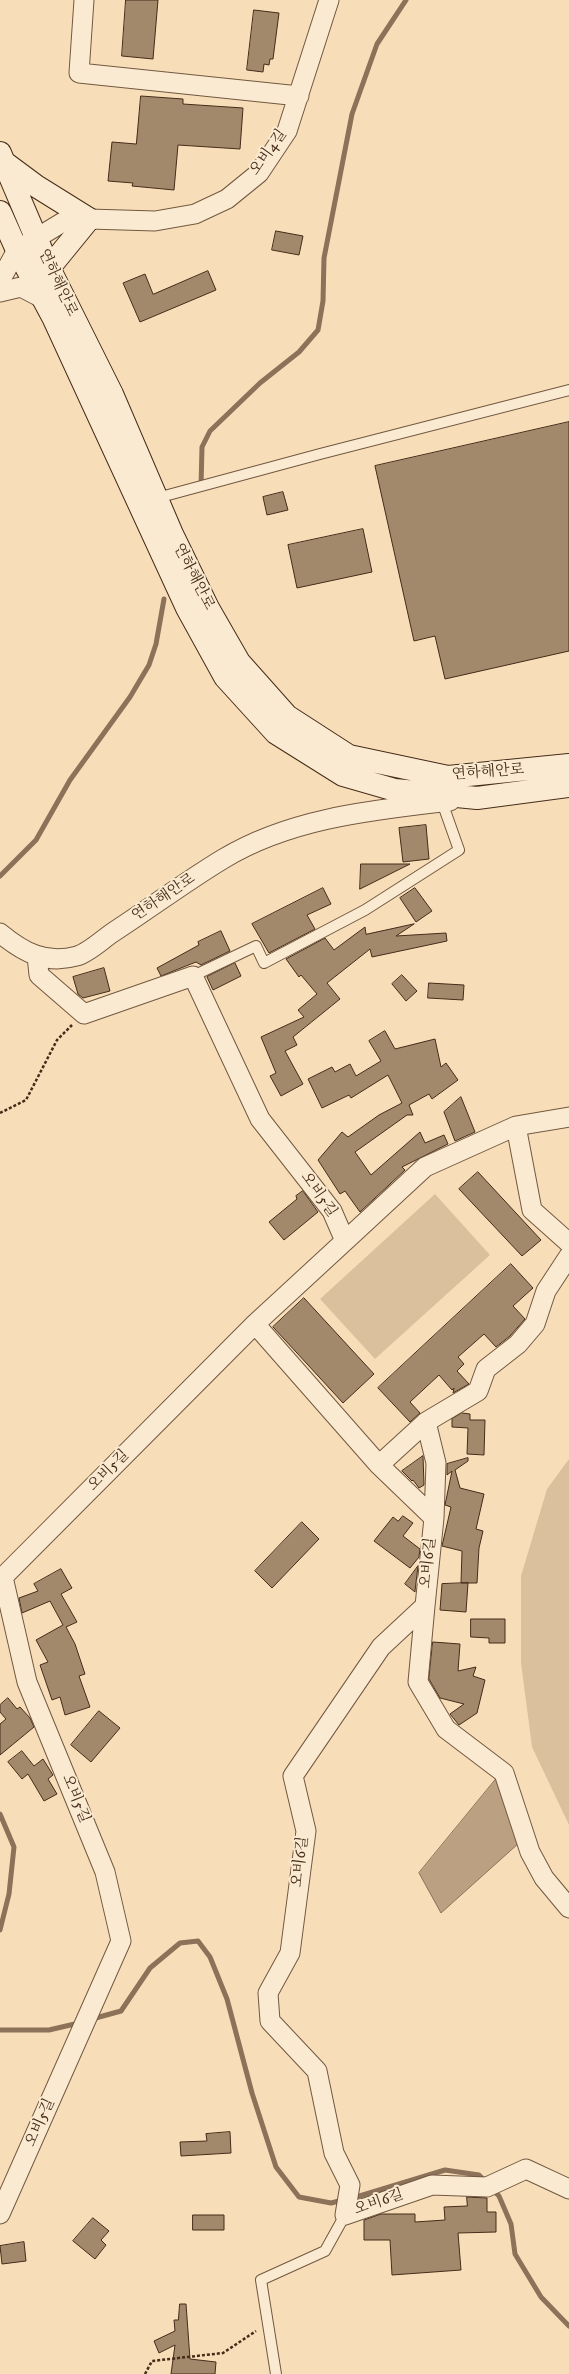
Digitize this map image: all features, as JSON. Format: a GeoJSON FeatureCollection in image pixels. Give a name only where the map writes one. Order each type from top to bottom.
{"type":"FeatureCollection","features":[{"type":"Feature","properties":{"kind":"street"},"geometry":{"type":"LineString","coordinates":[[84,0],[79,73],[299,96]]}},
{"type":"Feature","properties":{"kind":"street","name":"오비4길"},"geometry":{"type":"LineString","coordinates":[[17,250],[63,222],[89,219],[155,221],[195,214],[227,199],[259,173],[287,131],[329,0]]}},
{"type":"Feature","properties":{"kind":"street"},"geometry":{"type":"LineString","coordinates":[[2,158],[36,186],[89,219],[48,268]]}},
{"type":"Feature","properties":{"kind":"street","name":"연하해안로"},"geometry":{"type":"LineString","coordinates":[[2,158],[48,268],[112,394],[157,498],[208,608],[239,662],[287,716],[349,756],[448,777],[569,765]]}},
{"type":"Feature","properties":{"kind":"street","name":"연하해안로"},"geometry":{"type":"LineString","coordinates":[[0,212],[17,250],[44,299],[188,608],[225,677],[276,733],[343,775],[395,790],[477,798]]}},
{"type":"Feature","properties":{"kind":"street","name":"연하해안로"},"geometry":{"type":"LineString","coordinates":[[0,281],[17,250]]}},
{"type":"Feature","properties":{"kind":"street"},"geometry":{"type":"LineString","coordinates":[[0,292],[21,287],[44,299]]}},
{"type":"Feature","properties":{"kind":"street","name":"연하해안로"},"geometry":{"type":"LineString","coordinates":[[0,933],[19,949],[45,960],[77,956],[223,858],[259,841],[305,825],[360,812],[569,786]]}},
{"type":"Feature","properties":{"kind":"street"},"geometry":{"type":"LineString","coordinates":[[37,956],[39,975],[84,1014],[193,976]]}},
{"type":"Feature","properties":{"kind":"street","name":"오비5길"},"geometry":{"type":"LineString","coordinates":[[0,2214],[121,1941],[105,1872],[27,1682],[3,1577],[255,1324],[345,1241],[332,1211],[260,1119],[193,976]]}},
{"type":"Feature","properties":{"kind":"street"},"geometry":{"type":"LineString","coordinates":[[345,1241],[425,1167],[516,1126],[569,1118]]}},
{"type":"Feature","properties":{"kind":"street"},"geometry":{"type":"LineString","coordinates":[[516,1126],[532,1210],[569,1243]]}},
{"type":"Feature","properties":{"kind":"street"},"geometry":{"type":"LineString","coordinates":[[379,1465],[426,1422],[478,1392],[486,1369],[518,1344],[535,1324],[546,1291],[569,1256]]}},
{"type":"Feature","properties":{"kind":"street"},"geometry":{"type":"LineString","coordinates":[[255,1324],[379,1465],[434,1518]]}},
{"type":"Feature","properties":{"kind":"street","name":"오비6길"},"geometry":{"type":"LineString","coordinates":[[426,1422],[436,1463],[434,1518],[425,1606],[381,1647],[293,1776],[306,1831],[290,1954],[268,1993],[270,2021],[317,2071],[334,2153],[350,2185],[345,2215],[432,2185],[487,2187],[526,2169],[569,2189]]}},
{"type":"Feature","properties":{"kind":"street"},"geometry":{"type":"LineString","coordinates":[[425,1606],[418,1682],[446,1729],[504,1773],[530,1852],[544,1878],[569,1908]]}},
{"type":"Feature","properties":{"kind":"lane"},"geometry":{"type":"LineString","coordinates":[[157,498],[320,454],[569,390]]}},
{"type":"Feature","properties":{"kind":"lane"},"geometry":{"type":"LineString","coordinates":[[193,976],[256,946],[264,963],[365,910],[458,850],[442,802]]}},
{"type":"Feature","properties":{"kind":"lane"},"geometry":{"type":"LineString","coordinates":[[276,2374],[269,2322],[261,2280],[325,2251],[345,2215]]}},
{"type":"Feature","properties":{"kind":"path"},"geometry":{"type":"LineString","coordinates":[[0,1113],[26,1100],[57,1040],[84,1014]]}},
{"type":"Feature","properties":{"kind":"path"},"geometry":{"type":"LineString","coordinates":[[145,2374],[152,2361],[223,2353],[269,2322]]}},
{"type":"Feature","properties":{"kind":"shaded area"},"geometry":{"type":"Polygon","coordinates":[[[435,1194],[490,1255],[375,1359],[320,1299],[435,1194]]]}},
{"type":"Feature","properties":{"kind":"shaded area"},"geometry":{"type":"Polygon","coordinates":[[[569,1459],[569,1825],[532,1747],[521,1663],[521,1576],[547,1489],[569,1459]]]}},
{"type":"Feature","properties":{"kind":"shaded area"},"geometry":{"type":"Polygon","coordinates":[[[496,1779],[519,1843],[441,1913],[419,1873],[496,1779]]]}},
{"type":"Feature","properties":{"kind":"building"},"geometry":{"type":"Polygon","coordinates":[[[126,0],[158,0],[153,59],[122,56],[126,0]]]}},
{"type":"Feature","properties":{"kind":"building"},"geometry":{"type":"Polygon","coordinates":[[[254,10],[279,13],[273,59],[270,59],[269,65],[264,64],[263,72],[247,70],[254,10]]]}},
{"type":"Feature","properties":{"kind":"building"},"geometry":{"type":"Polygon","coordinates":[[[141,96],[183,99],[183,104],[243,108],[240,149],[178,145],[174,190],[132,186],[133,183],[108,181],[112,142],[136,144],[141,96]]]}},
{"type":"Feature","properties":{"kind":"building"},"geometry":{"type":"Polygon","coordinates":[[[276,231],[303,236],[299,255],[272,250],[276,231]]]}},
{"type":"Feature","properties":{"kind":"building"},"geometry":{"type":"Polygon","coordinates":[[[208,271],[216,290],[140,322],[123,283],[145,274],[153,294],[208,271]]]}},
{"type":"Feature","properties":{"kind":"building"},"geometry":{"type":"Polygon","coordinates":[[[569,422],[569,651],[445,679],[435,636],[414,641],[375,466],[569,422]]]}},
{"type":"Feature","properties":{"kind":"building"},"geometry":{"type":"Polygon","coordinates":[[[283,492],[288,510],[267,515],[263,497],[283,492]]]}},
{"type":"Feature","properties":{"kind":"building"},"geometry":{"type":"Polygon","coordinates":[[[363,529],[372,572],[297,588],[288,545],[363,529]]]}},
{"type":"Feature","properties":{"kind":"building"},"geometry":{"type":"Polygon","coordinates":[[[426,825],[429,859],[403,862],[399,828],[426,825]]]}},
{"type":"Feature","properties":{"kind":"building"},"geometry":{"type":"Polygon","coordinates":[[[361,864],[410,864],[360,889],[361,864]]]}},
{"type":"Feature","properties":{"kind":"building"},"geometry":{"type":"Polygon","coordinates":[[[323,888],[331,904],[307,915],[315,929],[269,953],[252,924],[323,888]]]}},
{"type":"Feature","properties":{"kind":"building"},"geometry":{"type":"Polygon","coordinates":[[[415,888],[432,911],[416,922],[400,898],[415,888]]]}},
{"type":"Feature","properties":{"kind":"building"},"geometry":{"type":"Polygon","coordinates":[[[414,924],[396,936],[446,933],[447,941],[372,957],[370,949],[327,983],[340,999],[293,1037],[297,1045],[285,1051],[303,1084],[281,1096],[270,1076],[276,1073],[261,1037],[304,1017],[298,1010],[317,994],[301,975],[299,977],[286,959],[325,938],[334,950],[365,927],[366,934],[414,924]]]}},
{"type":"Feature","properties":{"kind":"building"},"geometry":{"type":"Polygon","coordinates":[[[221,931],[230,951],[201,965],[196,962],[161,976],[157,968],[199,945],[198,942],[221,931]]]}},
{"type":"Feature","properties":{"kind":"building"},"geometry":{"type":"Polygon","coordinates":[[[235,963],[241,976],[213,990],[207,977],[235,963]]]}},
{"type":"Feature","properties":{"kind":"building"},"geometry":{"type":"Polygon","coordinates":[[[104,968],[110,991],[83,998],[78,994],[73,977],[104,968]]]}},
{"type":"Feature","properties":{"kind":"building"},"geometry":{"type":"Polygon","coordinates":[[[402,975],[417,991],[406,1001],[392,984],[402,975]]]}},
{"type":"Feature","properties":{"kind":"building"},"geometry":{"type":"Polygon","coordinates":[[[429,983],[464,985],[463,1000],[428,998],[429,983]]]}},
{"type":"Feature","properties":{"kind":"building"},"geometry":{"type":"Polygon","coordinates":[[[385,1031],[395,1049],[435,1039],[441,1067],[446,1063],[458,1080],[432,1099],[429,1094],[409,1105],[413,1115],[407,1115],[355,1152],[371,1175],[420,1132],[425,1143],[444,1135],[448,1144],[402,1167],[405,1170],[360,1212],[345,1191],[340,1194],[318,1160],[342,1132],[348,1137],[379,1115],[402,1103],[388,1075],[351,1098],[349,1095],[322,1108],[308,1079],[332,1067],[335,1072],[350,1064],[356,1076],[381,1061],[369,1041],[385,1031]]]}},
{"type":"Feature","properties":{"kind":"building"},"geometry":{"type":"Polygon","coordinates":[[[461,1097],[475,1132],[455,1141],[444,1112],[461,1097]]]}},
{"type":"Feature","properties":{"kind":"building"},"geometry":{"type":"Polygon","coordinates":[[[478,1172],[541,1240],[522,1256],[459,1189],[478,1172]]]}},
{"type":"Feature","properties":{"kind":"building"},"geometry":{"type":"Polygon","coordinates":[[[303,1191],[318,1212],[284,1240],[269,1222],[297,1199],[296,1196],[303,1191]]]}},
{"type":"Feature","properties":{"kind":"building"},"geometry":{"type":"Polygon","coordinates":[[[511,1264],[533,1288],[513,1306],[525,1319],[510,1336],[496,1347],[484,1334],[458,1357],[464,1364],[457,1371],[469,1384],[453,1393],[454,1388],[452,1390],[439,1375],[410,1402],[420,1413],[410,1422],[378,1388],[511,1264]]]}},
{"type":"Feature","properties":{"kind":"building"},"geometry":{"type":"Polygon","coordinates":[[[304,1298],[374,1374],[343,1403],[273,1327],[304,1298]]]}},
{"type":"Feature","properties":{"kind":"building"},"geometry":{"type":"Polygon","coordinates":[[[462,1413],[470,1414],[470,1420],[485,1420],[484,1455],[467,1454],[468,1428],[452,1427],[452,1419],[462,1413]]]}},
{"type":"Feature","properties":{"kind":"building"},"geometry":{"type":"Polygon","coordinates":[[[423,1456],[424,1485],[419,1488],[413,1480],[412,1481],[402,1471],[423,1456]]]}},
{"type":"Feature","properties":{"kind":"building"},"geometry":{"type":"Polygon","coordinates":[[[468,1458],[468,1461],[455,1470],[460,1488],[484,1494],[476,1529],[483,1531],[479,1548],[477,1583],[461,1583],[462,1551],[442,1546],[451,1507],[445,1505],[452,1471],[447,1475],[447,1464],[468,1458]]]}},
{"type":"Feature","properties":{"kind":"building"},"geometry":{"type":"Polygon","coordinates":[[[403,1516],[413,1523],[403,1536],[420,1549],[419,1557],[410,1568],[374,1541],[393,1517],[398,1521],[403,1516]]]}},
{"type":"Feature","properties":{"kind":"building"},"geometry":{"type":"Polygon","coordinates":[[[302,1522],[319,1539],[272,1588],[255,1571],[302,1522]]]}},
{"type":"Feature","properties":{"kind":"building"},"geometry":{"type":"Polygon","coordinates":[[[418,1566],[415,1591],[415,1592],[405,1584],[418,1566]]]}},
{"type":"Feature","properties":{"kind":"building"},"geometry":{"type":"Polygon","coordinates":[[[61,1569],[72,1588],[61,1594],[77,1622],[66,1627],[75,1644],[85,1674],[79,1676],[90,1707],[65,1715],[60,1697],[52,1700],[40,1665],[48,1662],[36,1640],[63,1625],[50,1601],[22,1613],[19,1598],[38,1591],[34,1584],[61,1569]]]}},
{"type":"Feature","properties":{"kind":"building"},"geometry":{"type":"Polygon","coordinates":[[[468,1583],[466,1612],[440,1610],[442,1584],[468,1583]]]}},
{"type":"Feature","properties":{"kind":"building"},"geometry":{"type":"Polygon","coordinates":[[[471,1619],[505,1619],[505,1643],[489,1643],[489,1638],[471,1637],[471,1619]]]}},
{"type":"Feature","properties":{"kind":"building"},"geometry":{"type":"Polygon","coordinates":[[[433,1642],[460,1644],[458,1671],[476,1667],[473,1676],[485,1680],[477,1713],[459,1725],[450,1714],[464,1704],[440,1698],[429,1679],[433,1642]]]}},
{"type":"Feature","properties":{"kind":"building"},"geometry":{"type":"Polygon","coordinates":[[[8,1698],[17,1709],[20,1707],[30,1718],[34,1727],[0,1755],[0,1724],[6,1719],[0,1712],[0,1705],[8,1698]]]}},
{"type":"Feature","properties":{"kind":"building"},"geometry":{"type":"Polygon","coordinates":[[[99,1711],[120,1728],[91,1762],[71,1745],[99,1711]]]}},
{"type":"Feature","properties":{"kind":"building"},"geometry":{"type":"Polygon","coordinates":[[[22,1751],[34,1766],[43,1759],[53,1775],[48,1779],[57,1794],[44,1801],[28,1774],[22,1779],[8,1762],[22,1751]]]}},
{"type":"Feature","properties":{"kind":"building"},"geometry":{"type":"Polygon","coordinates":[[[230,2132],[231,2153],[181,2156],[180,2142],[207,2141],[206,2134],[230,2132]]]}},
{"type":"Feature","properties":{"kind":"building"},"geometry":{"type":"Polygon","coordinates":[[[467,2197],[487,2198],[487,2212],[496,2212],[496,2232],[458,2233],[461,2270],[392,2275],[390,2240],[364,2240],[364,2220],[381,2214],[415,2214],[415,2222],[445,2220],[444,2207],[467,2206],[467,2197]]]}},
{"type":"Feature","properties":{"kind":"building"},"geometry":{"type":"Polygon","coordinates":[[[193,2215],[224,2215],[224,2230],[193,2230],[193,2215]]]}},
{"type":"Feature","properties":{"kind":"building"},"geometry":{"type":"Polygon","coordinates":[[[93,2218],[109,2231],[101,2240],[106,2245],[95,2259],[73,2241],[93,2218]]]}},
{"type":"Feature","properties":{"kind":"building"},"geometry":{"type":"Polygon","coordinates":[[[24,2242],[26,2261],[2,2264],[0,2246],[24,2242]]]}},
{"type":"Feature","properties":{"kind":"building"},"geometry":{"type":"Polygon","coordinates":[[[180,2304],[186,2304],[190,2359],[216,2362],[215,2374],[171,2374],[175,2345],[159,2353],[154,2341],[175,2331],[174,2320],[178,2320],[180,2304]]]}},
{"type":"Feature","properties":{"kind":"waterway"},"geometry":{"type":"LineString","coordinates":[[201,486],[202,447],[210,431],[260,383],[299,352],[318,330],[323,301],[324,258],[352,114],[377,44],[406,0]]}},
{"type":"Feature","properties":{"kind":"waterway"},"geometry":{"type":"LineString","coordinates":[[0,876],[36,840],[70,780],[130,697],[149,665],[156,644],[164,599]]}},
{"type":"Feature","properties":{"kind":"waterway"},"geometry":{"type":"LineString","coordinates":[[0,1814],[14,1847],[9,1894],[0,1930]]}},
{"type":"Feature","properties":{"kind":"waterway"},"geometry":{"type":"LineString","coordinates":[[92,2019],[121,2011],[150,1968],[180,1943],[198,1941],[210,1957],[227,1999],[252,2093],[276,2167],[299,2197],[331,2203],[343,2200]]}},
{"type":"Feature","properties":{"kind":"waterway"},"geometry":{"type":"LineString","coordinates":[[0,2030],[49,2030],[79,2023]]}},
{"type":"Feature","properties":{"kind":"waterway"},"geometry":{"type":"LineString","coordinates":[[353,2198],[445,2170],[479,2175],[485,2181]]}},
{"type":"Feature","properties":{"kind":"waterway"},"geometry":{"type":"LineString","coordinates":[[492,2189],[499,2196],[511,2224],[515,2254],[541,2297],[569,2326]]}}]}
